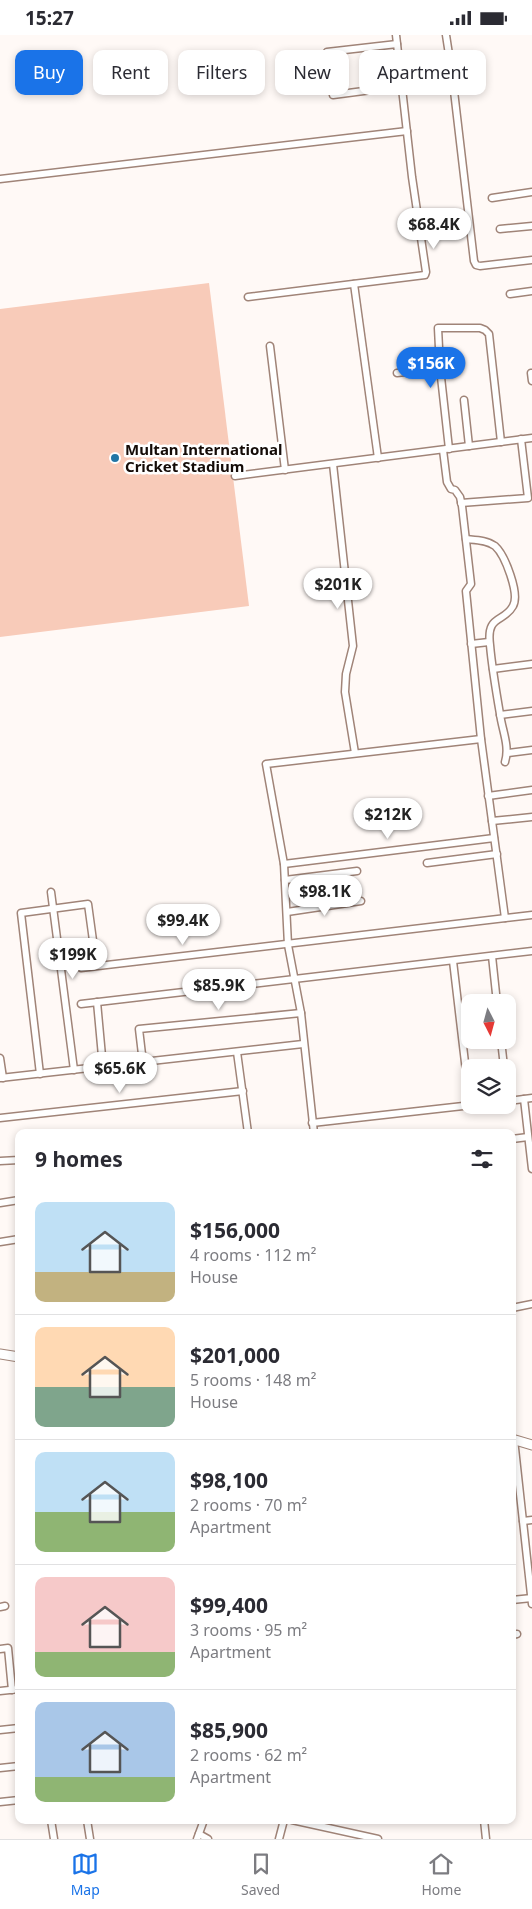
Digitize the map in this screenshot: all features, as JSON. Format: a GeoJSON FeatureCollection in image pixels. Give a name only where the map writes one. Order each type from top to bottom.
{"type":"FeatureCollection","features":[{"type":"Feature","properties":{"kind":"main road"},"geometry":{"type":"LineString","coordinates":[[0,1354],[15,1356]]}},
{"type":"Feature","properties":{"kind":"main road"},"geometry":{"type":"LineString","coordinates":[[516,1440],[532,1445]]}},
{"type":"Feature","properties":{"kind":"street"},"geometry":{"type":"LineString","coordinates":[[396,35],[398,50]]}},
{"type":"Feature","properties":{"kind":"street"},"geometry":{"type":"LineString","coordinates":[[446,35],[474,261],[476,265],[480,266],[532,260]]}},
{"type":"Feature","properties":{"kind":"street"},"geometry":{"type":"LineString","coordinates":[[344,50],[397,44]]}},
{"type":"Feature","properties":{"kind":"street"},"geometry":{"type":"LineString","coordinates":[[248,297],[425,275],[403,95]]}},
{"type":"Feature","properties":{"kind":"street"},"geometry":{"type":"LineString","coordinates":[[0,179],[406,131]]}},
{"type":"Feature","properties":{"kind":"street"},"geometry":{"type":"LineString","coordinates":[[492,198],[532,192]]}},
{"type":"Feature","properties":{"kind":"street"},"geometry":{"type":"LineString","coordinates":[[500,229],[532,226]]}},
{"type":"Feature","properties":{"kind":"street"},"geometry":{"type":"LineString","coordinates":[[354,284],[378,458]]}},
{"type":"Feature","properties":{"kind":"street"},"geometry":{"type":"LineString","coordinates":[[510,294],[532,291]]}},
{"type":"Feature","properties":{"kind":"street"},"geometry":{"type":"LineString","coordinates":[[501,442],[489,335],[485,329],[438,328],[446,449],[446,482],[460,497],[466,539],[471,584],[466,591],[471,644],[488,796],[505,918]]}},
{"type":"Feature","properties":{"kind":"street"},"geometry":{"type":"LineString","coordinates":[[270,345],[285,470]]}},
{"type":"Feature","properties":{"kind":"street"},"geometry":{"type":"LineString","coordinates":[[397,373],[440,368]]}},
{"type":"Feature","properties":{"kind":"street"},"geometry":{"type":"LineString","coordinates":[[531,373],[532,381]]}},
{"type":"Feature","properties":{"kind":"street"},"geometry":{"type":"LineString","coordinates":[[464,401],[470,446]]}},
{"type":"Feature","properties":{"kind":"street"},"geometry":{"type":"LineString","coordinates":[[234,476],[532,438]]}},
{"type":"Feature","properties":{"kind":"street"},"geometry":{"type":"LineString","coordinates":[[461,503],[528,498],[521,439]]}},
{"type":"Feature","properties":{"kind":"street"},"geometry":{"type":"LineString","coordinates":[[333,463],[353,646],[344,692],[355,753]]}},
{"type":"Feature","properties":{"kind":"street"},"geometry":{"type":"LineString","coordinates":[[466,539],[482,540],[500,551],[516,594],[514,605],[508,613],[492,624],[489,642],[508,753],[505,762]]}},
{"type":"Feature","properties":{"kind":"street"},"geometry":{"type":"LineString","coordinates":[[471,644],[489,642]]}},
{"type":"Feature","properties":{"kind":"street"},"geometry":{"type":"LineString","coordinates":[[493,669],[532,664]]}},
{"type":"Feature","properties":{"kind":"street"},"geometry":{"type":"LineString","coordinates":[[500,715],[532,711]]}},
{"type":"Feature","properties":{"kind":"street"},"geometry":{"type":"LineString","coordinates":[[313,1129],[301,1013],[288,945],[284,864],[266,764],[481,739]]}},
{"type":"Feature","properties":{"kind":"street"},"geometry":{"type":"LineString","coordinates":[[508,753],[532,750]]}},
{"type":"Feature","properties":{"kind":"street"},"geometry":{"type":"LineString","coordinates":[[488,796],[532,790]]}},
{"type":"Feature","properties":{"kind":"street"},"geometry":{"type":"LineString","coordinates":[[492,821],[532,817]]}},
{"type":"Feature","properties":{"kind":"street"},"geometry":{"type":"LineString","coordinates":[[284,864],[494,838]]}},
{"type":"Feature","properties":{"kind":"street"},"geometry":{"type":"LineString","coordinates":[[426,863],[497,853]]}},
{"type":"Feature","properties":{"kind":"street"},"geometry":{"type":"LineString","coordinates":[[285,880],[357,871]]}},
{"type":"Feature","properties":{"kind":"street"},"geometry":{"type":"LineString","coordinates":[[51,892],[74,1070]]}},
{"type":"Feature","properties":{"kind":"street"},"geometry":{"type":"LineString","coordinates":[[287,912],[360,901]]}},
{"type":"Feature","properties":{"kind":"street"},"geometry":{"type":"LineString","coordinates":[[40,1074],[21,913],[88,904],[94,948]]}},
{"type":"Feature","properties":{"kind":"street"},"geometry":{"type":"LineString","coordinates":[[81,968],[532,915]]}},
{"type":"Feature","properties":{"kind":"street"},"geometry":{"type":"LineString","coordinates":[[81,1004],[532,951]]}},
{"type":"Feature","properties":{"kind":"street"},"geometry":{"type":"LineString","coordinates":[[492,957],[496,994]]}},
{"type":"Feature","properties":{"kind":"street"},"geometry":{"type":"LineString","coordinates":[[453,961],[465,1059]]}},
{"type":"Feature","properties":{"kind":"street"},"geometry":{"type":"LineString","coordinates":[[96,1002],[103,1067]]}},
{"type":"Feature","properties":{"kind":"street"},"geometry":{"type":"LineString","coordinates":[[143,1063],[139,1029],[301,1013]]}},
{"type":"Feature","properties":{"kind":"street"},"geometry":{"type":"LineString","coordinates":[[0,1059],[1,1078],[303,1044]]}},
{"type":"Feature","properties":{"kind":"street"},"geometry":{"type":"LineString","coordinates":[[237,1052],[248,1129]]}},
{"type":"Feature","properties":{"kind":"street"},"geometry":{"type":"LineString","coordinates":[[0,1118],[243,1091]]}},
{"type":"Feature","properties":{"kind":"street"},"geometry":{"type":"LineString","coordinates":[[516,1100],[532,1098]]}},
{"type":"Feature","properties":{"kind":"street"},"geometry":{"type":"LineString","coordinates":[[524,1099],[532,1169]]}},
{"type":"Feature","properties":{"kind":"street"},"geometry":{"type":"LineString","coordinates":[[312,1123],[461,1106]]}},
{"type":"Feature","properties":{"kind":"street"},"geometry":{"type":"LineString","coordinates":[[516,1138],[528,1137]]}},
{"type":"Feature","properties":{"kind":"street"},"geometry":{"type":"LineString","coordinates":[[0,1161],[15,1160]]}},
{"type":"Feature","properties":{"kind":"street"},"geometry":{"type":"LineString","coordinates":[[0,1203],[15,1201]]}},
{"type":"Feature","properties":{"kind":"street"},"geometry":{"type":"LineString","coordinates":[[0,1241],[15,1239]]}},
{"type":"Feature","properties":{"kind":"street"},"geometry":{"type":"LineString","coordinates":[[516,1307],[532,1304]]}},
{"type":"Feature","properties":{"kind":"street"},"geometry":{"type":"LineString","coordinates":[[516,1464],[532,1600],[516,1600]]}},
{"type":"Feature","properties":{"kind":"street"},"geometry":{"type":"LineString","coordinates":[[523,1521],[532,1520]]}},
{"type":"Feature","properties":{"kind":"street"},"geometry":{"type":"LineString","coordinates":[[0,1649],[8,1648],[15,1684]]}},
{"type":"Feature","properties":{"kind":"street"},"geometry":{"type":"LineString","coordinates":[[10,1659],[15,1658]]}},
{"type":"Feature","properties":{"kind":"street"},"geometry":{"type":"LineString","coordinates":[[0,1691],[15,1689]]}},
{"type":"Feature","properties":{"kind":"street"},"geometry":{"type":"LineString","coordinates":[[0,1730],[15,1728]]}},
{"type":"Feature","properties":{"kind":"street"},"geometry":{"type":"LineString","coordinates":[[0,1768],[15,1766]]}},
{"type":"Feature","properties":{"kind":"street"},"geometry":{"type":"LineString","coordinates":[[0,1802],[15,1800]]}},
{"type":"Feature","properties":{"kind":"street"},"geometry":{"type":"LineString","coordinates":[[52,1824],[54,1839]]}},
{"type":"Feature","properties":{"kind":"street"},"geometry":{"type":"LineString","coordinates":[[88,1824],[90,1839]]}},
{"type":"Feature","properties":{"kind":"street"},"geometry":{"type":"LineString","coordinates":[[203,1824],[198,1837],[208,1839]]}},
{"type":"Feature","properties":{"kind":"street"},"geometry":{"type":"LineString","coordinates":[[279,1839],[283,1824]]}},
{"type":"Feature","properties":{"kind":"street"},"geometry":{"type":"LineString","coordinates":[[310,1824],[378,1839]]}},
{"type":"Feature","properties":{"kind":"street"},"geometry":{"type":"LineString","coordinates":[[484,1824],[486,1839]]}},
{"type":"Feature","properties":{"kind":"shaded area","name":"Multan International Cricket Stadium"},"geometry":{"type":"Polygon","coordinates":[[[209,283],[249,606],[0,637],[0,309],[209,283]]]}},
{"type":"Feature","properties":{"kind":"place","name":"Multan International Cricket Stadium"},"geometry":{"type":"Point","coordinates":[115,458]}}]}
